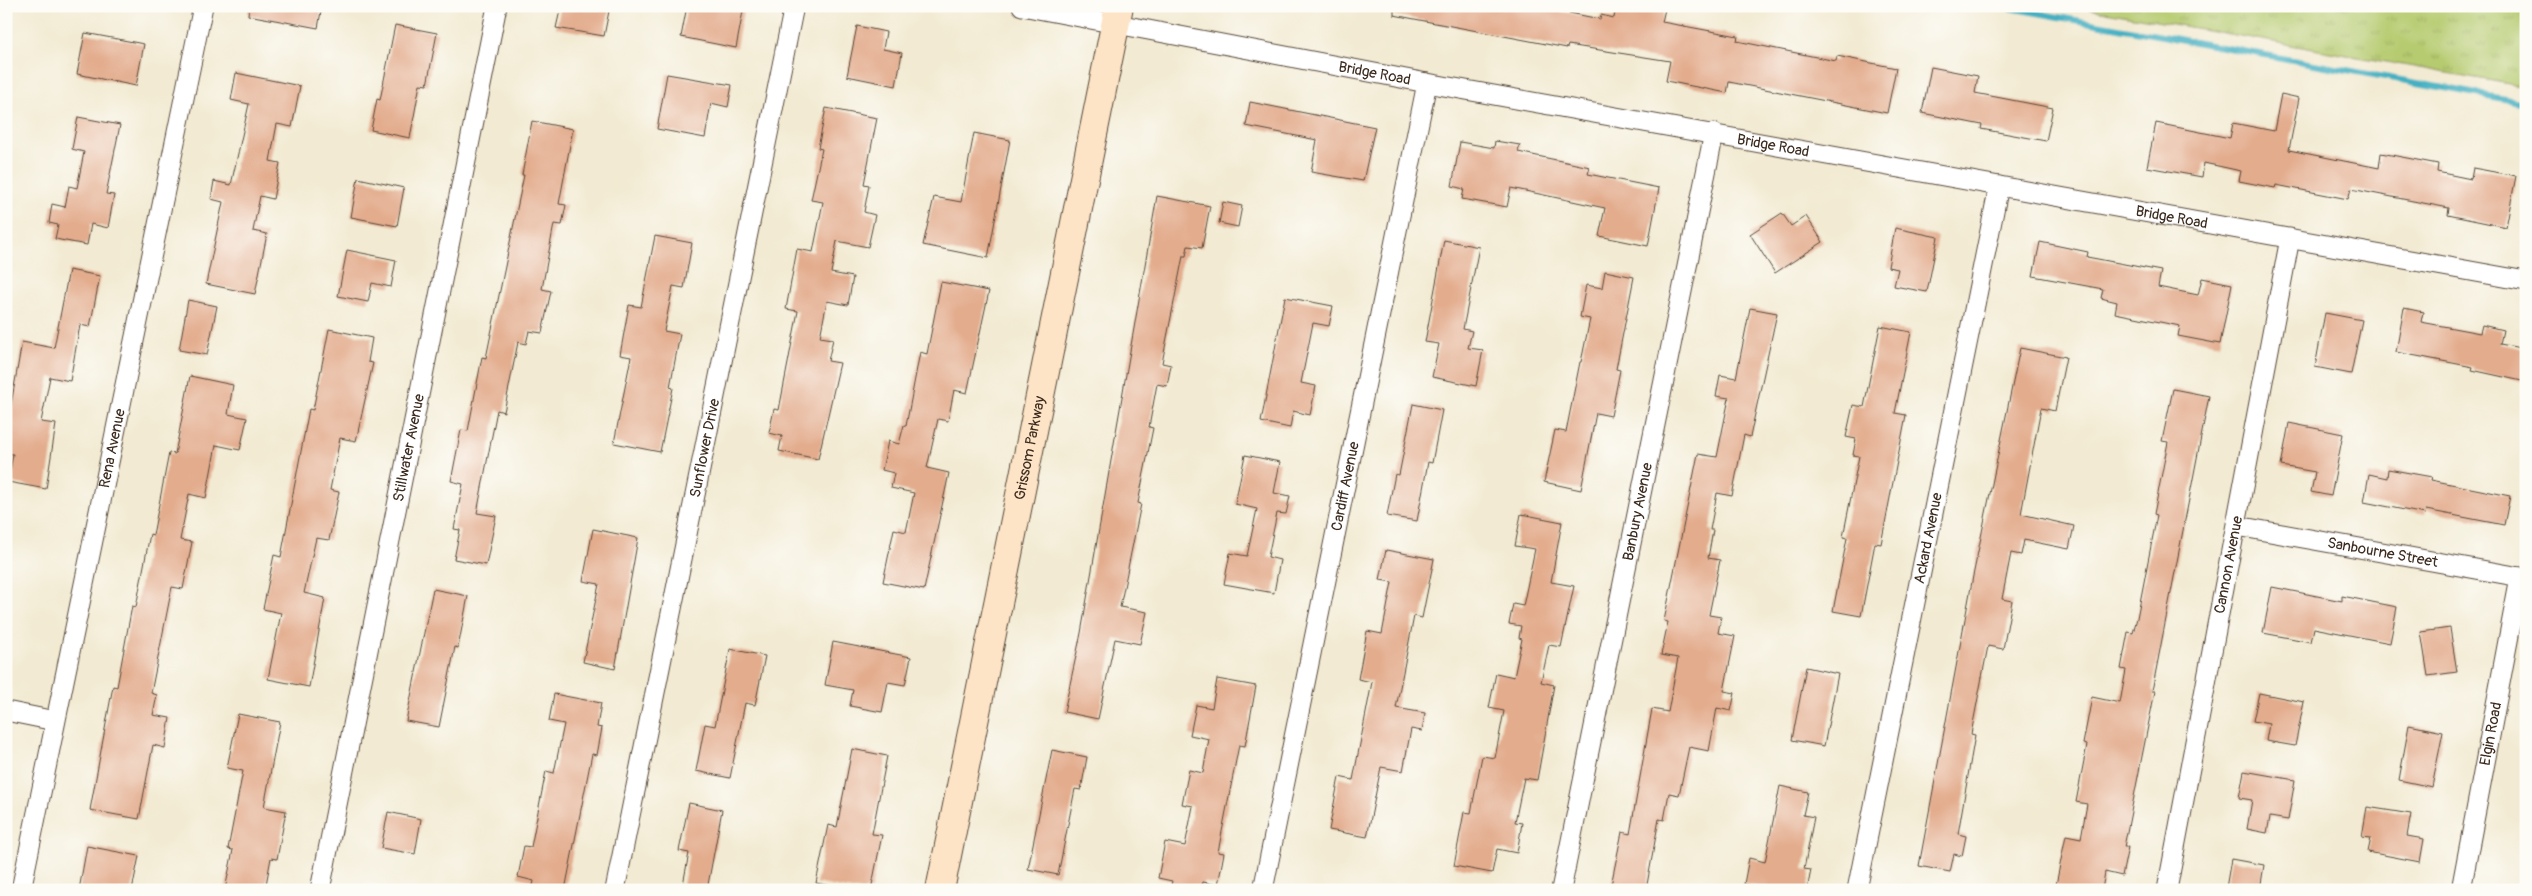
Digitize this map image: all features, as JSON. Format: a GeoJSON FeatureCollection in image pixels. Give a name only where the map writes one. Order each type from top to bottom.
{"type":"FeatureCollection","features":[{"type":"Feature","properties":{"kind":"main road","name":"Grissom Parkway"},"geometry":{"type":"LineString","coordinates":[[940,890],[1117,15]]}},
{"type":"Feature","properties":{"kind":"street","name":"Rena Avenue"},"geometry":{"type":"LineString","coordinates":[[21,890],[203,6]]}},
{"type":"Feature","properties":{"kind":"street","name":"Stillwater Avenue"},"geometry":{"type":"LineString","coordinates":[[320,890],[497,6]]}},
{"type":"Feature","properties":{"kind":"street","name":"Sunflower Drive"},"geometry":{"type":"LineString","coordinates":[[615,890],[794,6]]}},
{"type":"Feature","properties":{"kind":"street","name":"Bridge Road"},"geometry":{"type":"LineString","coordinates":[[1022,6],[1117,15],[1427,83],[1714,133],[2526,281]]}},
{"type":"Feature","properties":{"kind":"street","name":"Cardiff Avenue"},"geometry":{"type":"LineString","coordinates":[[1263,890],[1427,83]]}},
{"type":"Feature","properties":{"kind":"street","name":"Banbury Avenue"},"geometry":{"type":"LineString","coordinates":[[1561,890],[1714,133]]}},
{"type":"Feature","properties":{"kind":"street","name":"Ackard Avenue"},"geometry":{"type":"LineString","coordinates":[[1857,890],[1999,186]]}},
{"type":"Feature","properties":{"kind":"street","name":"Cannon Avenue"},"geometry":{"type":"LineString","coordinates":[[2167,890],[2238,526],[2290,238]]}},
{"type":"Feature","properties":{"kind":"street","name":"Sanbourne Street"},"geometry":{"type":"LineString","coordinates":[[2238,526],[2523,578]]}},
{"type":"Feature","properties":{"kind":"street","name":"Elgin Road"},"geometry":{"type":"LineString","coordinates":[[2461,890],[2523,578]]}},
{"type":"Feature","properties":{"kind":"street"},"geometry":{"type":"LineString","coordinates":[[6,711],[56,721]]}},
{"type":"Feature","properties":{"kind":"green space"},"geometry":{"type":"Polygon","coordinates":[[[2072,6],[2526,6],[2526,87],[2072,6]]]}},
{"type":"Feature","properties":{"kind":"building"},"geometry":{"type":"Polygon","coordinates":[[[249,6],[322,6],[318,28],[248,15],[249,6]]]}},
{"type":"Feature","properties":{"kind":"building"},"geometry":{"type":"Polygon","coordinates":[[[561,6],[610,6],[604,36],[556,28],[561,6]]]}},
{"type":"Feature","properties":{"kind":"building"},"geometry":{"type":"Polygon","coordinates":[[[687,6],[744,6],[736,48],[681,37],[687,6]]]}},
{"type":"Feature","properties":{"kind":"building"},"geometry":{"type":"Polygon","coordinates":[[[1394,6],[1534,6],[1600,19],[1601,15],[1614,18],[1616,6],[1646,6],[1665,9],[1662,22],[1738,36],[1737,41],[1836,61],[1837,56],[1896,68],[1887,113],[1729,82],[1727,93],[1666,81],[1670,61],[1568,45],[1567,48],[1394,15],[1394,6]]]}},
{"type":"Feature","properties":{"kind":"building"},"geometry":{"type":"Polygon","coordinates":[[[395,25],[437,33],[427,85],[420,84],[410,138],[371,130],[377,99],[380,100],[395,25]]]}},
{"type":"Feature","properties":{"kind":"building"},"geometry":{"type":"Polygon","coordinates":[[[857,26],[886,32],[883,49],[902,53],[896,86],[847,76],[857,26]]]}},
{"type":"Feature","properties":{"kind":"building"},"geometry":{"type":"Polygon","coordinates":[[[85,33],[144,44],[136,86],[77,74],[85,33]]]}},
{"type":"Feature","properties":{"kind":"building"},"geometry":{"type":"Polygon","coordinates":[[[1931,67],[1978,76],[1975,93],[2053,108],[2046,141],[1981,129],[1982,125],[1922,113],[1931,67]]]}},
{"type":"Feature","properties":{"kind":"building"},"geometry":{"type":"Polygon","coordinates":[[[236,73],[300,86],[292,127],[277,124],[270,161],[280,163],[273,199],[260,196],[253,231],[267,234],[255,294],[206,284],[223,202],[211,199],[214,181],[231,185],[249,104],[231,100],[236,73]]]}},
{"type":"Feature","properties":{"kind":"building"},"geometry":{"type":"Polygon","coordinates":[[[667,74],[732,85],[728,107],[711,103],[705,138],[657,129],[667,74]]]}},
{"type":"Feature","properties":{"kind":"building"},"geometry":{"type":"Polygon","coordinates":[[[2281,94],[2299,98],[2289,150],[2379,168],[2381,153],[2438,164],[2437,172],[2471,179],[2473,168],[2516,176],[2506,227],[2448,215],[2449,208],[2351,189],[2348,199],[2276,185],[2275,188],[2239,181],[2241,171],[2204,163],[2202,177],[2147,167],[2156,123],[2230,138],[2233,123],[2274,131],[2281,94]]]}},
{"type":"Feature","properties":{"kind":"building"},"geometry":{"type":"Polygon","coordinates":[[[1250,102],[1375,127],[1363,181],[1311,172],[1317,140],[1246,126],[1250,102]]]}},
{"type":"Feature","properties":{"kind":"building"},"geometry":{"type":"Polygon","coordinates":[[[826,108],[877,118],[864,184],[869,185],[864,212],[875,215],[868,247],[837,241],[831,273],[853,277],[848,305],[827,301],[820,337],[833,339],[828,361],[840,363],[818,459],[779,451],[782,436],[769,433],[774,409],[779,410],[798,311],[786,309],[797,249],[813,252],[823,202],[811,200],[822,149],[818,148],[826,108]]]}},
{"type":"Feature","properties":{"kind":"building"},"geometry":{"type":"Polygon","coordinates":[[[78,117],[120,125],[106,194],[114,195],[108,228],[91,224],[87,245],[55,239],[58,225],[49,223],[52,204],[65,207],[69,186],[77,188],[84,152],[72,149],[78,117]]]}},
{"type":"Feature","properties":{"kind":"building"},"geometry":{"type":"Polygon","coordinates":[[[532,121],[573,129],[559,204],[566,205],[562,225],[554,224],[542,289],[551,291],[542,333],[529,331],[526,344],[518,342],[504,412],[497,410],[477,513],[496,516],[486,565],[454,559],[460,530],[454,529],[463,484],[451,481],[461,430],[468,431],[482,357],[486,358],[524,175],[522,175],[532,121]]]}},
{"type":"Feature","properties":{"kind":"building"},"geometry":{"type":"Polygon","coordinates":[[[974,133],[1010,140],[988,258],[923,245],[934,197],[961,202],[974,133]]]}},
{"type":"Feature","properties":{"kind":"building"},"geometry":{"type":"Polygon","coordinates":[[[1495,141],[1520,145],[1518,152],[1590,167],[1588,174],[1659,188],[1648,246],[1599,236],[1605,208],[1511,188],[1507,207],[1462,199],[1464,189],[1452,186],[1460,142],[1494,148],[1495,141]]]}},
{"type":"Feature","properties":{"kind":"building"},"geometry":{"type":"Polygon","coordinates":[[[358,178],[404,188],[397,226],[351,217],[358,178]]]}},
{"type":"Feature","properties":{"kind":"building"},"geometry":{"type":"Polygon","coordinates":[[[1157,196],[1210,206],[1202,248],[1188,246],[1186,256],[1183,256],[1162,363],[1171,365],[1167,386],[1157,384],[1149,427],[1153,428],[1138,503],[1141,504],[1120,607],[1147,612],[1140,644],[1115,639],[1098,719],[1064,712],[1081,633],[1157,196]]]}},
{"type":"Feature","properties":{"kind":"building"},"geometry":{"type":"Polygon","coordinates":[[[1223,202],[1242,206],[1238,227],[1219,223],[1223,202]]]}},
{"type":"Feature","properties":{"kind":"building"},"geometry":{"type":"Polygon","coordinates":[[[1782,213],[1791,226],[1806,216],[1823,242],[1775,273],[1750,234],[1782,213]]]}},
{"type":"Feature","properties":{"kind":"building"},"geometry":{"type":"Polygon","coordinates":[[[1895,228],[1938,237],[1927,292],[1894,286],[1898,269],[1888,267],[1895,228]]]}},
{"type":"Feature","properties":{"kind":"building"},"geometry":{"type":"Polygon","coordinates":[[[655,236],[692,243],[684,288],[673,286],[664,331],[680,334],[670,387],[673,388],[660,452],[614,443],[631,357],[620,355],[629,305],[641,307],[655,236]]]}},
{"type":"Feature","properties":{"kind":"building"},"geometry":{"type":"Polygon","coordinates":[[[1444,240],[1479,247],[1463,329],[1472,331],[1468,348],[1483,350],[1476,386],[1432,377],[1439,344],[1425,342],[1444,240]]]}},
{"type":"Feature","properties":{"kind":"building"},"geometry":{"type":"Polygon","coordinates":[[[2040,242],[2088,252],[2087,257],[2161,271],[2158,287],[2198,295],[2202,278],[2232,284],[2220,344],[2178,336],[2180,326],[2115,313],[2117,302],[2101,298],[2103,289],[2033,276],[2040,242]]]}},
{"type":"Feature","properties":{"kind":"building"},"geometry":{"type":"Polygon","coordinates":[[[347,250],[396,260],[391,287],[372,283],[368,302],[338,296],[347,250]]]}},
{"type":"Feature","properties":{"kind":"building"},"geometry":{"type":"Polygon","coordinates":[[[69,270],[100,276],[90,327],[80,325],[70,381],[50,377],[41,422],[56,424],[46,489],[8,482],[13,454],[6,453],[6,416],[9,416],[22,342],[54,348],[69,270]]]}},
{"type":"Feature","properties":{"kind":"building"},"geometry":{"type":"Polygon","coordinates":[[[1605,271],[1634,277],[1616,369],[1620,370],[1611,416],[1596,413],[1581,490],[1544,482],[1555,430],[1566,432],[1581,362],[1590,319],[1580,317],[1586,285],[1602,288],[1605,271]]]}},
{"type":"Feature","properties":{"kind":"building"},"geometry":{"type":"Polygon","coordinates":[[[941,282],[989,291],[967,393],[954,390],[948,421],[938,419],[927,468],[949,473],[924,590],[883,582],[894,529],[906,532],[914,493],[891,488],[894,473],[882,470],[888,441],[899,444],[904,425],[906,426],[920,352],[927,354],[941,282]]]}},
{"type":"Feature","properties":{"kind":"building"},"geometry":{"type":"Polygon","coordinates":[[[1285,297],[1333,306],[1329,326],[1313,323],[1301,383],[1316,386],[1310,415],[1293,411],[1290,428],[1261,422],[1285,297]]]}},
{"type":"Feature","properties":{"kind":"building"},"geometry":{"type":"Polygon","coordinates":[[[188,300],[217,306],[207,355],[179,350],[188,300]]]}},
{"type":"Feature","properties":{"kind":"building"},"geometry":{"type":"Polygon","coordinates":[[[1750,308],[1777,313],[1750,437],[1744,435],[1732,496],[1717,493],[1710,530],[1713,530],[1708,558],[1720,560],[1709,615],[1721,617],[1718,633],[1735,636],[1724,691],[1735,693],[1731,711],[1717,708],[1709,751],[1689,747],[1679,795],[1669,793],[1664,820],[1659,819],[1646,890],[1610,890],[1622,832],[1630,834],[1652,709],[1668,712],[1678,658],[1661,655],[1668,622],[1664,621],[1698,454],[1717,457],[1729,398],[1716,396],[1720,375],[1736,378],[1750,308]]]}},
{"type":"Feature","properties":{"kind":"building"},"geometry":{"type":"Polygon","coordinates":[[[2404,308],[2423,312],[2421,322],[2480,333],[2482,325],[2503,330],[2500,344],[2526,349],[2522,381],[2472,370],[2473,367],[2396,352],[2404,308]]]}},
{"type":"Feature","properties":{"kind":"building"},"geometry":{"type":"Polygon","coordinates":[[[2325,313],[2362,320],[2351,374],[2315,367],[2325,313]]]}},
{"type":"Feature","properties":{"kind":"building"},"geometry":{"type":"Polygon","coordinates":[[[1880,326],[1911,332],[1895,413],[1906,415],[1881,544],[1875,543],[1861,616],[1833,611],[1847,538],[1843,537],[1859,456],[1853,455],[1856,439],[1846,437],[1853,405],[1864,407],[1880,326]]]}},
{"type":"Feature","properties":{"kind":"building"},"geometry":{"type":"Polygon","coordinates":[[[329,329],[372,338],[368,362],[373,363],[356,441],[340,438],[330,490],[339,492],[329,540],[316,538],[304,593],[325,598],[309,687],[268,679],[281,613],[263,609],[274,555],[281,557],[309,409],[313,410],[329,329]]]}},
{"type":"Feature","properties":{"kind":"building"},"geometry":{"type":"Polygon","coordinates":[[[2020,348],[2066,357],[2055,411],[2041,408],[2021,514],[2074,526],[2069,549],[2024,540],[2021,555],[2011,553],[2002,599],[2012,601],[2003,649],[1988,646],[1971,734],[1975,735],[1958,834],[1966,836],[1962,856],[1954,854],[1950,872],[1919,866],[1973,576],[2020,348]]]}},
{"type":"Feature","properties":{"kind":"building"},"geometry":{"type":"Polygon","coordinates":[[[190,376],[233,385],[228,414],[247,418],[240,450],[216,445],[206,498],[189,494],[180,540],[192,542],[183,589],[172,587],[151,693],[157,695],[153,715],[170,718],[165,748],[153,745],[139,819],[90,810],[113,686],[117,687],[132,606],[136,607],[150,534],[153,535],[169,453],[175,454],[190,376]]]}},
{"type":"Feature","properties":{"kind":"building"},"geometry":{"type":"Polygon","coordinates":[[[2173,389],[2209,396],[2152,691],[2155,691],[2124,847],[2128,847],[2122,876],[2105,872],[2102,890],[2055,890],[2066,835],[2081,838],[2087,804],[2076,802],[2087,745],[2083,744],[2092,697],[2120,703],[2126,670],[2121,669],[2128,632],[2133,633],[2137,618],[2157,515],[2154,514],[2168,442],[2162,441],[2173,389]]]}},
{"type":"Feature","properties":{"kind":"building"},"geometry":{"type":"Polygon","coordinates":[[[1413,404],[1442,410],[1432,463],[1428,462],[1417,521],[1387,516],[1395,474],[1399,475],[1413,404]]]}},
{"type":"Feature","properties":{"kind":"building"},"geometry":{"type":"Polygon","coordinates":[[[2289,423],[2343,434],[2331,496],[2311,492],[2315,472],[2281,466],[2289,423]]]}},
{"type":"Feature","properties":{"kind":"building"},"geometry":{"type":"Polygon","coordinates":[[[1245,455],[1280,462],[1274,493],[1290,496],[1286,514],[1277,513],[1268,557],[1280,560],[1274,593],[1224,584],[1230,553],[1247,556],[1257,509],[1235,504],[1245,455]]]}},
{"type":"Feature","properties":{"kind":"building"},"geometry":{"type":"Polygon","coordinates":[[[2388,469],[2432,477],[2431,480],[2510,496],[2504,525],[2426,510],[2425,514],[2364,502],[2369,474],[2387,478],[2388,469]]]}},
{"type":"Feature","properties":{"kind":"building"},"geometry":{"type":"Polygon","coordinates":[[[1521,514],[1562,522],[1551,582],[1574,586],[1561,647],[1549,645],[1541,682],[1554,685],[1537,780],[1524,778],[1515,822],[1522,823],[1517,853],[1497,849],[1492,873],[1454,866],[1464,812],[1471,813],[1482,756],[1495,758],[1504,711],[1489,708],[1496,673],[1514,677],[1522,639],[1519,638],[1521,626],[1509,624],[1513,604],[1523,606],[1535,549],[1515,546],[1521,514]]]}},
{"type":"Feature","properties":{"kind":"building"},"geometry":{"type":"Polygon","coordinates":[[[593,529],[638,538],[615,669],[583,662],[599,584],[583,581],[593,529]]]}},
{"type":"Feature","properties":{"kind":"building"},"geometry":{"type":"Polygon","coordinates":[[[1386,550],[1434,559],[1422,618],[1414,616],[1396,708],[1425,713],[1422,731],[1411,729],[1403,771],[1381,767],[1367,837],[1329,830],[1339,777],[1353,780],[1372,682],[1358,679],[1367,631],[1382,634],[1392,582],[1380,580],[1386,550]]]}},
{"type":"Feature","properties":{"kind":"building"},"geometry":{"type":"Polygon","coordinates":[[[2272,587],[2342,601],[2342,596],[2397,607],[2390,643],[2314,628],[2311,642],[2263,633],[2272,587]]]}},
{"type":"Feature","properties":{"kind":"building"},"geometry":{"type":"Polygon","coordinates":[[[433,589],[468,596],[458,648],[455,647],[439,727],[406,721],[433,589]]]}},
{"type":"Feature","properties":{"kind":"building"},"geometry":{"type":"Polygon","coordinates":[[[2450,628],[2457,672],[2428,676],[2421,632],[2450,628]]]}},
{"type":"Feature","properties":{"kind":"building"},"geometry":{"type":"Polygon","coordinates":[[[833,642],[911,657],[905,685],[888,682],[882,712],[850,706],[853,690],[825,685],[833,642]]]}},
{"type":"Feature","properties":{"kind":"building"},"geometry":{"type":"Polygon","coordinates":[[[730,649],[765,656],[755,705],[745,703],[730,778],[696,771],[705,724],[715,726],[730,649]]]}},
{"type":"Feature","properties":{"kind":"building"},"geometry":{"type":"Polygon","coordinates":[[[1806,667],[1838,674],[1824,746],[1792,740],[1806,667]]]}},
{"type":"Feature","properties":{"kind":"building"},"geometry":{"type":"Polygon","coordinates":[[[1217,679],[1256,686],[1245,746],[1239,745],[1218,852],[1224,853],[1218,885],[1203,882],[1201,890],[1170,890],[1172,881],[1158,878],[1165,842],[1185,846],[1193,806],[1182,804],[1189,770],[1203,773],[1209,739],[1190,735],[1196,705],[1212,708],[1217,679]]]}},
{"type":"Feature","properties":{"kind":"building"},"geometry":{"type":"Polygon","coordinates":[[[2259,693],[2304,702],[2295,746],[2266,741],[2269,724],[2253,721],[2259,693]]]}},
{"type":"Feature","properties":{"kind":"building"},"geometry":{"type":"Polygon","coordinates":[[[554,694],[601,703],[597,727],[602,728],[597,755],[592,754],[565,890],[532,890],[534,881],[518,877],[524,846],[531,847],[546,771],[554,773],[564,724],[549,721],[554,694]]]}},
{"type":"Feature","properties":{"kind":"building"},"geometry":{"type":"Polygon","coordinates":[[[238,714],[280,722],[264,807],[286,811],[277,859],[271,858],[265,890],[225,890],[233,850],[228,849],[243,771],[227,768],[238,714]]]}},
{"type":"Feature","properties":{"kind":"building"},"geometry":{"type":"Polygon","coordinates":[[[2409,725],[2443,732],[2432,787],[2399,780],[2409,725]]]}},
{"type":"Feature","properties":{"kind":"building"},"geometry":{"type":"Polygon","coordinates":[[[852,749],[887,756],[872,834],[882,835],[871,890],[852,890],[816,883],[828,825],[837,827],[852,749]]]}},
{"type":"Feature","properties":{"kind":"building"},"geometry":{"type":"Polygon","coordinates":[[[1052,750],[1087,757],[1081,790],[1075,789],[1058,875],[1028,869],[1052,750]]]}},
{"type":"Feature","properties":{"kind":"building"},"geometry":{"type":"Polygon","coordinates":[[[2244,771],[2295,780],[2288,820],[2270,817],[2267,833],[2247,829],[2252,800],[2239,798],[2244,771]]]}},
{"type":"Feature","properties":{"kind":"building"},"geometry":{"type":"Polygon","coordinates":[[[1780,786],[1808,792],[1803,815],[1814,817],[1804,869],[1811,870],[1807,890],[1773,890],[1744,884],[1749,858],[1765,862],[1780,786]]]}},
{"type":"Feature","properties":{"kind":"building"},"geometry":{"type":"Polygon","coordinates":[[[689,803],[722,810],[707,890],[682,890],[689,853],[679,851],[689,803]]]}},
{"type":"Feature","properties":{"kind":"building"},"geometry":{"type":"Polygon","coordinates":[[[2367,807],[2411,814],[2407,836],[2424,839],[2420,862],[2368,852],[2371,838],[2362,837],[2367,807]]]}},
{"type":"Feature","properties":{"kind":"building"},"geometry":{"type":"Polygon","coordinates":[[[388,812],[421,819],[415,854],[381,848],[388,812]]]}},
{"type":"Feature","properties":{"kind":"building"},"geometry":{"type":"Polygon","coordinates":[[[87,846],[139,856],[132,890],[79,890],[87,846]]]}},
{"type":"Feature","properties":{"kind":"building"},"geometry":{"type":"Polygon","coordinates":[[[2231,859],[2264,865],[2260,890],[2226,888],[2231,859]]]}},
{"type":"Feature","properties":{"kind":"waterway"},"geometry":{"type":"LineString","coordinates":[[1999,6],[2526,103]]}}]}
